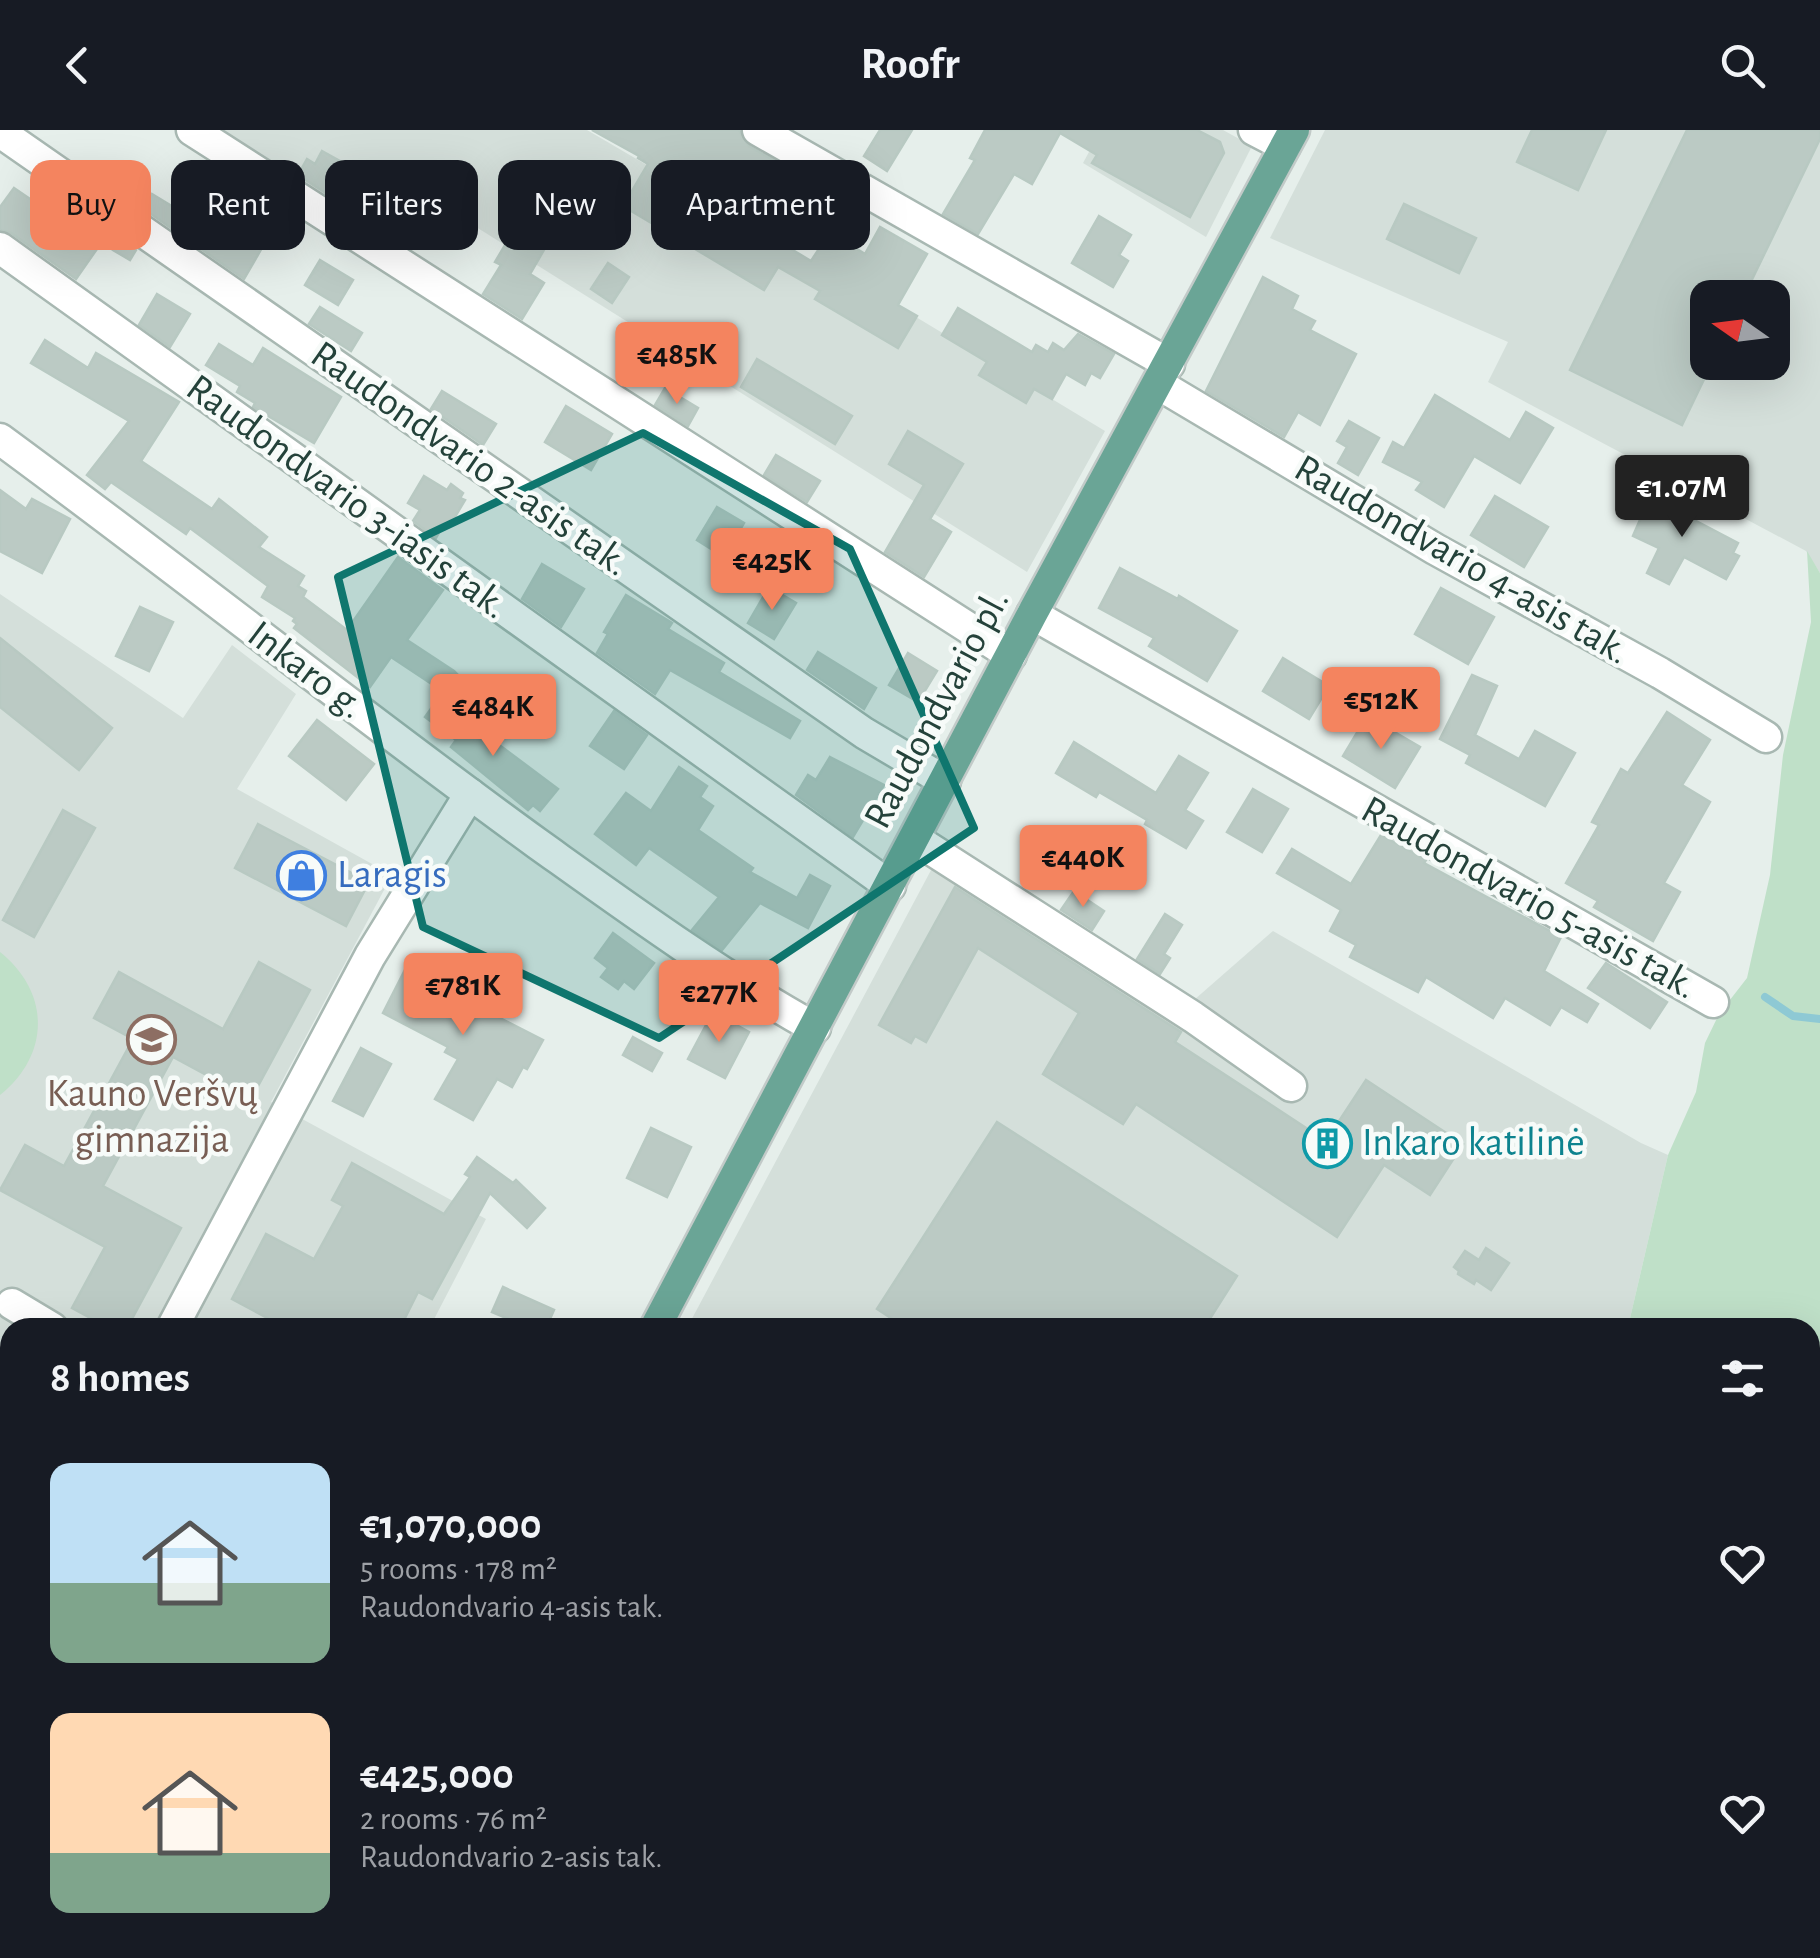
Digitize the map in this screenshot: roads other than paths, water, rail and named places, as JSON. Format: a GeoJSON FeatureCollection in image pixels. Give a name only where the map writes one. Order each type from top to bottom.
{"type":"FeatureCollection","features":[{"type":"Feature","properties":{"kind":"main road","name":"Raudondvario pl."},"geometry":{"type":"LineString","coordinates":[[660,1318],[1032,614],[1289,138]]}},
{"type":"Feature","properties":{"kind":"street"},"geometry":{"type":"LineString","coordinates":[[192,130],[1011,655]]}},
{"type":"Feature","properties":{"kind":"street","name":"Raudondvario 4-asis tak."},"geometry":{"type":"LineString","coordinates":[[758,130],[1163,374],[1436,549],[1660,672],[1766,738]]}},
{"type":"Feature","properties":{"kind":"street"},"geometry":{"type":"LineString","coordinates":[[1254,130],[1289,138]]}},
{"type":"Feature","properties":{"kind":"street","name":"Raudondvario 2-asis tak."},"geometry":{"type":"LineString","coordinates":[[0,132],[864,733],[944,781]]}},
{"type":"Feature","properties":{"kind":"street","name":"Raudondvario 3-iasis tak."},"geometry":{"type":"LineString","coordinates":[[0,248],[890,886]]}},
{"type":"Feature","properties":{"kind":"street","name":"Inkaro g."},"geometry":{"type":"LineString","coordinates":[[5,453],[686,950],[815,1028]]}},
{"type":"Feature","properties":{"kind":"street","name":"Raudondvario 5-asis tak."},"geometry":{"type":"LineString","coordinates":[[1032,614],[1713,1002]]}},
{"type":"Feature","properties":{"kind":"street"},"geometry":{"type":"LineString","coordinates":[[177,1318],[370,956],[470,794]]}},
{"type":"Feature","properties":{"kind":"street"},"geometry":{"type":"LineString","coordinates":[[915,838],[1193,1017],[1292,1086]]}},
{"type":"Feature","properties":{"kind":"street"},"geometry":{"type":"LineString","coordinates":[[12,1304],[35,1318]]}},
{"type":"Feature","properties":{"kind":"waterway"},"geometry":{"type":"LineString","coordinates":[[1765,997],[1793,1016],[1820,1019]]}},
{"type":"Feature","properties":{"kind":"place","name":"Laragis"},"geometry":{"type":"Point","coordinates":[302,875]}},
{"type":"Feature","properties":{"kind":"place","name":"Kauno Veršvų gimnazija"},"geometry":{"type":"Point","coordinates":[152,1039]}},
{"type":"Feature","properties":{"kind":"place","name":"Inkaro katilinė"},"geometry":{"type":"Point","coordinates":[1327,1143]}}]}
